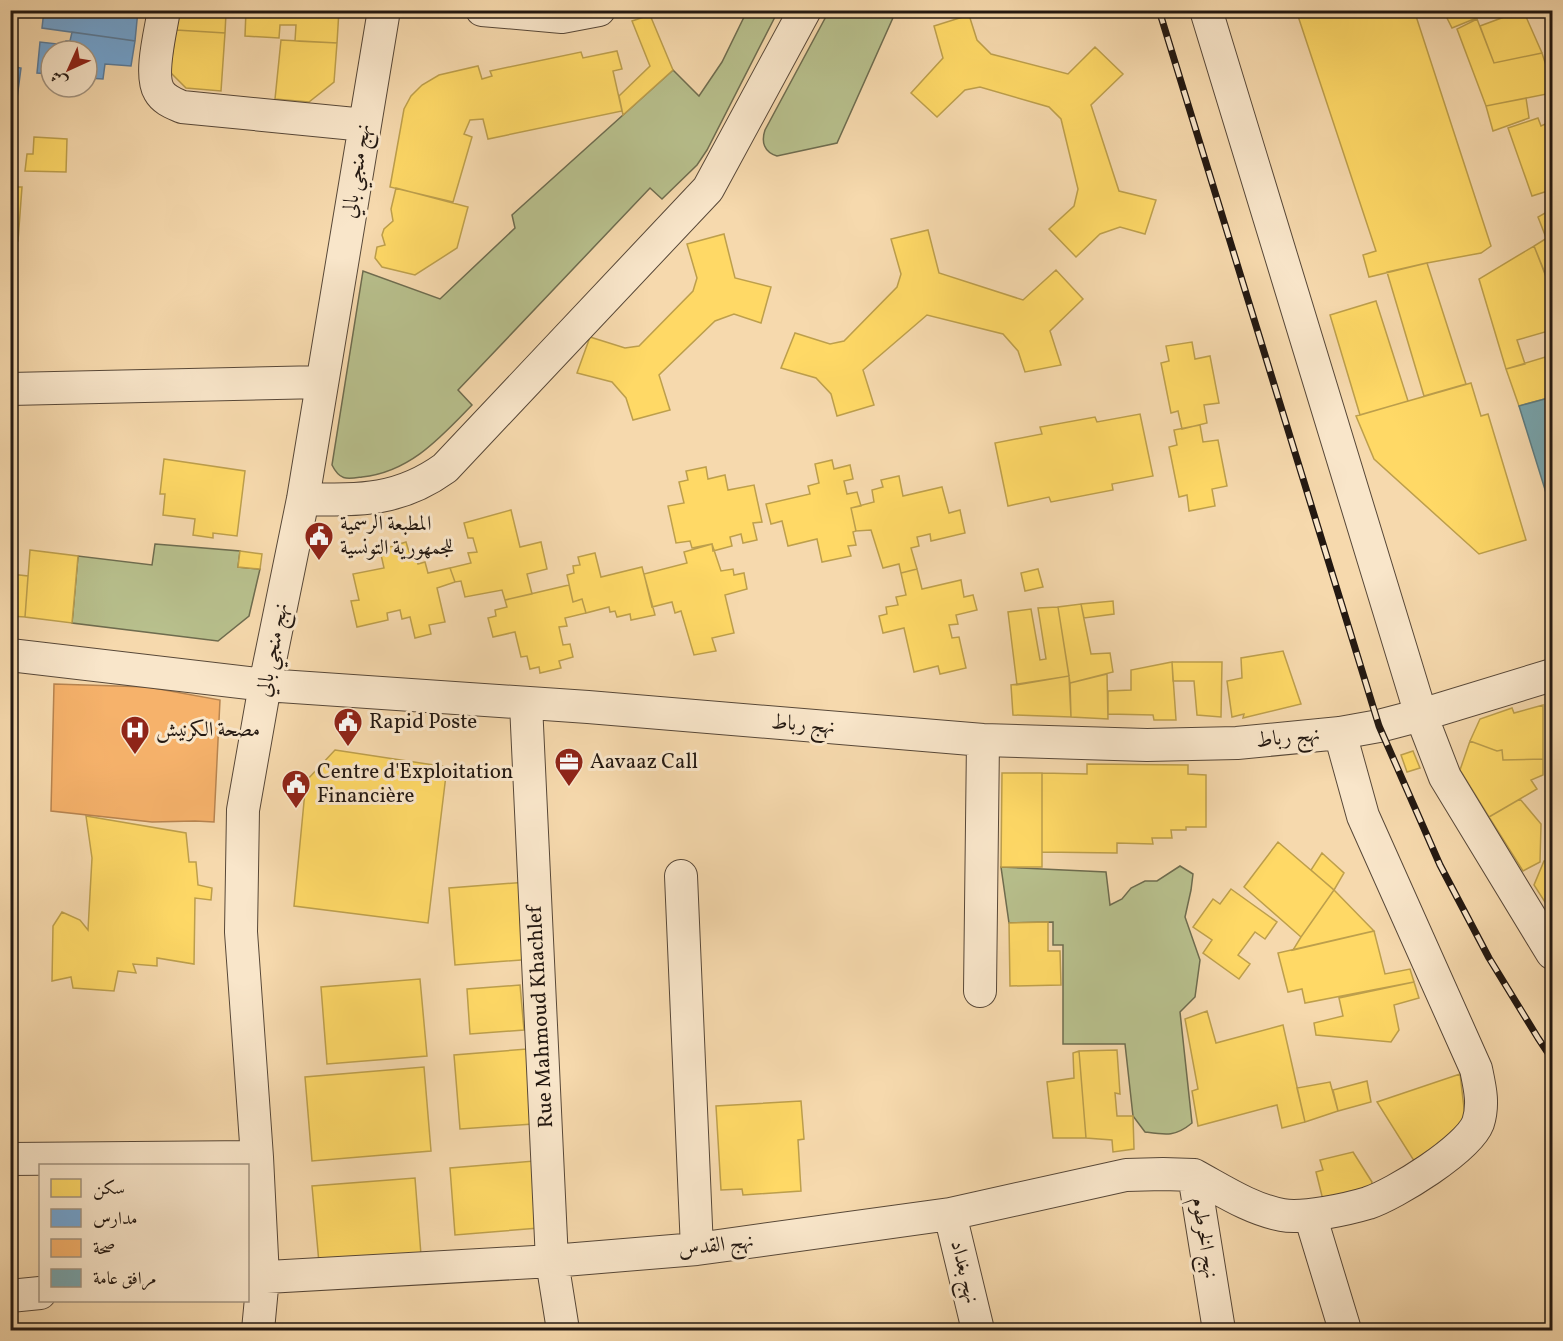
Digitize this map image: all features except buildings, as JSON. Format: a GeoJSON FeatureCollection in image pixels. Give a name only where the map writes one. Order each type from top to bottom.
{"type":"FeatureCollection","features":[{"type":"Feature","properties":{"kind":"street"},"geometry":{"type":"LineString","coordinates":[[164,10],[154,77],[159,91],[169,102],[182,107],[365,125]]}},
{"type":"Feature","properties":{"kind":"street","name":"نهج منجي بالي"},"geometry":{"type":"LineString","coordinates":[[258,1330],[255,1278],[257,1157],[241,932],[243,810],[265,685],[303,499],[384,10]]}},
{"type":"Feature","properties":{"kind":"street"},"geometry":{"type":"LineString","coordinates":[[482,10],[562,17],[599,10]]}},
{"type":"Feature","properties":{"kind":"street"},"geometry":{"type":"LineString","coordinates":[[303,499],[358,500],[385,496],[408,490],[428,481],[445,468],[708,189],[805,10]]}},
{"type":"Feature","properties":{"kind":"street"},"geometry":{"type":"LineString","coordinates":[[1206,10],[1421,715],[1445,777],[1552,953]]}},
{"type":"Feature","properties":{"kind":"street"},"geometry":{"type":"LineString","coordinates":[[10,389],[321,382]]}},
{"type":"Feature","properties":{"kind":"street","name":"نهج رباط"},"geometry":{"type":"LineString","coordinates":[[10,655],[265,685],[982,740],[1147,745],[1237,743],[1340,733],[1421,715],[1552,675]]}},
{"type":"Feature","properties":{"kind":"street","name":"Rue Mahmoud Khachlef"},"geometry":{"type":"LineString","coordinates":[[526,704],[552,1261],[563,1330]]}},
{"type":"Feature","properties":{"kind":"street"},"geometry":{"type":"LineString","coordinates":[[1194,1175],[1248,1204],[1283,1215],[1310,1215],[1369,1203],[1417,1179],[1460,1145],[1477,1125],[1482,1101],[1476,1069],[1363,816],[1340,733]]}},
{"type":"Feature","properties":{"kind":"street"},"geometry":{"type":"LineString","coordinates":[[980,991],[982,740]]}},
{"type":"Feature","properties":{"kind":"street"},"geometry":{"type":"LineString","coordinates":[[681,876],[697,1249]]}},
{"type":"Feature","properties":{"kind":"street"},"geometry":{"type":"LineString","coordinates":[[10,1159],[257,1157]]}},
{"type":"Feature","properties":{"kind":"street","name":"نهج القدس"},"geometry":{"type":"LineString","coordinates":[[255,1278],[552,1261],[697,1249],[950,1214],[1126,1175],[1164,1174]]}},
{"type":"Feature","properties":{"kind":"street","name":"نهج الخرطوم"},"geometry":{"type":"LineString","coordinates":[[1164,1174],[1194,1175],[1219,1330]]}},
{"type":"Feature","properties":{"kind":"street","name":"نهج بغداد"},"geometry":{"type":"LineString","coordinates":[[950,1214],[978,1330]]}},
{"type":"Feature","properties":{"kind":"street"},"geometry":{"type":"LineString","coordinates":[[1310,1215],[1345,1330]]}},
{"type":"Feature","properties":{"kind":"street"},"geometry":{"type":"LineString","coordinates":[[10,1296],[39,1293]]}},
{"type":"Feature","properties":{"kind":"green space"},"geometry":{"type":"Polygon","coordinates":[[[747,11],[778,11],[707,150],[697,165],[662,199],[650,188],[458,390],[472,405],[436,441],[409,461],[379,474],[344,478],[338,474],[332,465],[363,271],[440,299],[515,228],[512,215],[673,70],[699,96],[722,62],[747,11]]]}},
{"type":"Feature","properties":{"kind":"green space"},"geometry":{"type":"Polygon","coordinates":[[[829,11],[896,11],[837,143],[777,156],[766,149],[763,139],[765,130],[829,11]]]}},
{"type":"Feature","properties":{"kind":"green space"},"geometry":{"type":"Polygon","coordinates":[[[155,544],[240,551],[238,567],[260,569],[249,616],[218,641],[72,623],[78,556],[152,565],[155,544]]]}},
{"type":"Feature","properties":{"kind":"green space"},"geometry":{"type":"Polygon","coordinates":[[[1180,866],[1193,874],[1185,917],[1200,960],[1195,997],[1180,1012],[1192,1123],[1175,1133],[1159,1134],[1145,1132],[1133,1116],[1125,1044],[1063,1044],[1063,945],[1053,945],[1053,922],[1009,923],[1001,867],[1106,872],[1110,905],[1122,899],[1131,888],[1145,881],[1157,881],[1180,866]]]}},
{"type":"Feature","properties":{"kind":"railway"},"geometry":{"type":"LineString","coordinates":[[1159,10],[1379,726],[1440,865],[1489,958],[1552,1059]]}},
{"type":"Feature","properties":{"kind":"place","name":"المطبعة الرسمية للجمهورية التونسية"},"geometry":{"type":"Point","coordinates":[319,562]}},
{"type":"Feature","properties":{"kind":"place","name":"Rapid Poste"},"geometry":{"type":"Point","coordinates":[348,748]}},
{"type":"Feature","properties":{"kind":"place","name":"مصحة الكرنيش"},"geometry":{"type":"Point","coordinates":[135,756]}},
{"type":"Feature","properties":{"kind":"place","name":"Aavaaz Call"},"geometry":{"type":"Point","coordinates":[569,788]}},
{"type":"Feature","properties":{"kind":"place","name":"Centre d'Exploitation Financière"},"geometry":{"type":"Point","coordinates":[296,810]}}]}
